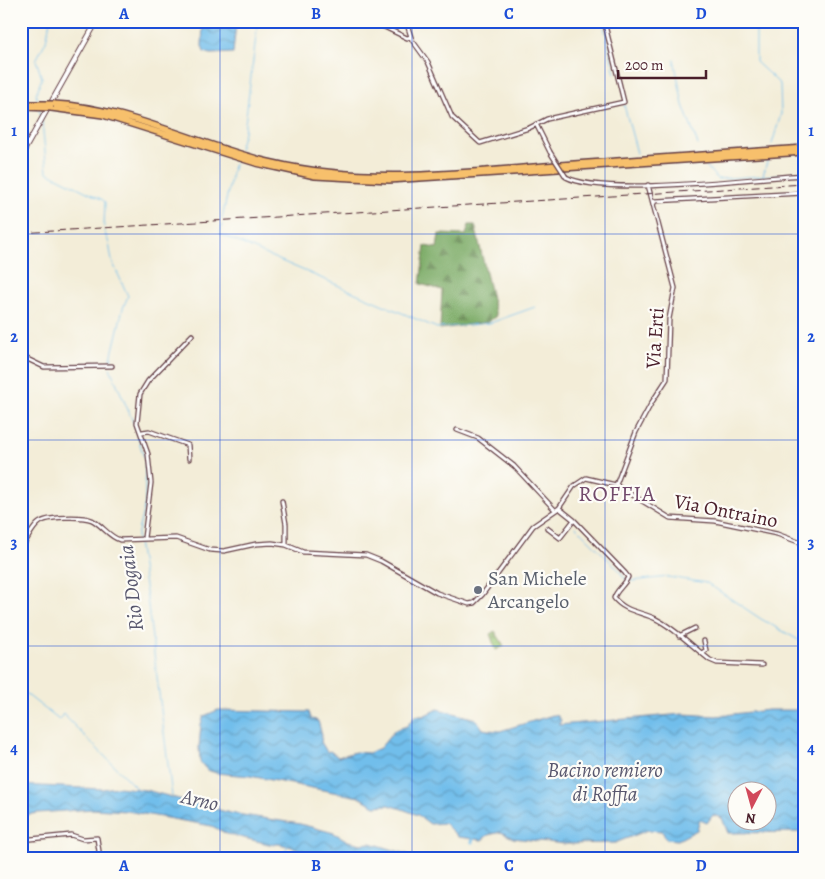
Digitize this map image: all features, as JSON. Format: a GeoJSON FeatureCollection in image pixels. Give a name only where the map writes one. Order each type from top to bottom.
{"type":"FeatureCollection","features":[{"type":"Feature","properties":{"kind":"highway"},"geometry":{"type":"LineString","coordinates":[[22,106],[52,106],[106,112],[257,159],[318,172],[388,176],[559,167],[804,150]]}},
{"type":"Feature","properties":{"kind":"street"},"geometry":{"type":"LineString","coordinates":[[21,156],[97,21]]}},
{"type":"Feature","properties":{"kind":"street"},"geometry":{"type":"LineString","coordinates":[[372,21],[407,38],[411,38]]}},
{"type":"Feature","properties":{"kind":"street"},"geometry":{"type":"LineString","coordinates":[[406,21],[411,38],[428,62],[452,117],[477,140],[483,142],[536,124],[547,118],[624,102],[604,21]]}},
{"type":"Feature","properties":{"kind":"street"},"geometry":{"type":"LineString","coordinates":[[536,124],[550,152],[566,177],[581,183],[648,185],[804,175]]}},
{"type":"Feature","properties":{"kind":"street","name":"Via Erti"},"geometry":{"type":"LineString","coordinates":[[616,485],[636,432],[667,379],[670,319],[675,288],[648,185]]}},
{"type":"Feature","properties":{"kind":"street"},"geometry":{"type":"LineString","coordinates":[[652,206],[655,201],[804,193]]}},
{"type":"Feature","properties":{"kind":"street"},"geometry":{"type":"LineString","coordinates":[[142,538],[151,483],[150,461],[142,432],[137,423],[139,399],[142,388],[192,334]]}},
{"type":"Feature","properties":{"kind":"street"},"geometry":{"type":"LineString","coordinates":[[21,356],[44,367],[112,366]]}},
{"type":"Feature","properties":{"kind":"street"},"geometry":{"type":"LineString","coordinates":[[457,430],[478,438],[514,466],[554,510]]}},
{"type":"Feature","properties":{"kind":"street"},"geometry":{"type":"LineString","coordinates":[[142,432],[149,431],[188,445],[188,459]]}},
{"type":"Feature","properties":{"kind":"street","name":"Via Ontraino"},"geometry":{"type":"LineString","coordinates":[[559,508],[574,486],[586,478],[616,485],[670,518],[715,520],[777,534],[804,544]]}},
{"type":"Feature","properties":{"kind":"street"},"geometry":{"type":"LineString","coordinates":[[282,501],[286,524],[286,545]]}},
{"type":"Feature","properties":{"kind":"street"},"geometry":{"type":"LineString","coordinates":[[21,548],[37,524],[44,520],[91,519],[115,539],[176,538],[210,550],[224,551],[256,544],[286,545],[303,552],[366,555],[381,561],[437,593],[469,604],[474,603],[482,595],[533,526],[559,508],[574,520],[628,577],[626,583],[615,594],[616,601],[640,614],[656,619],[717,663],[762,665]]}},
{"type":"Feature","properties":{"kind":"street"},"geometry":{"type":"LineString","coordinates":[[547,528],[560,538],[574,520]]}},
{"type":"Feature","properties":{"kind":"street"},"geometry":{"type":"LineString","coordinates":[[679,636],[695,628]]}},
{"type":"Feature","properties":{"kind":"street"},"geometry":{"type":"LineString","coordinates":[[702,653],[706,650],[704,641]]}},
{"type":"Feature","properties":{"kind":"street"},"geometry":{"type":"LineString","coordinates":[[21,840],[71,835],[83,839],[97,838],[100,858]]}},
{"type":"Feature","properties":{"kind":"green space"},"geometry":{"type":"Polygon","coordinates":[[[469,225],[475,225],[496,316],[488,322],[440,329],[442,290],[420,284],[425,246],[437,248],[439,234],[466,235],[469,225]]]}},
{"type":"Feature","properties":{"kind":"green space"},"geometry":{"type":"Polygon","coordinates":[[[495,631],[504,646],[496,650],[490,634],[495,631]]]}},
{"type":"Feature","properties":{"kind":"water"},"geometry":{"type":"Polygon","coordinates":[[[203,21],[234,21],[236,24],[233,53],[211,54],[204,52],[202,46],[203,21]]]}},
{"type":"Feature","properties":{"kind":"water","name":"Bacino remiero di Roffia"},"geometry":{"type":"Polygon","coordinates":[[[438,709],[476,719],[483,729],[500,731],[553,715],[558,716],[561,720],[559,725],[683,714],[716,716],[768,710],[804,710],[804,832],[728,833],[722,818],[713,815],[707,823],[700,820],[697,830],[678,840],[666,839],[662,831],[648,830],[615,843],[565,844],[513,838],[501,832],[488,835],[482,840],[458,837],[444,823],[430,824],[418,815],[389,805],[375,806],[359,797],[250,776],[216,773],[207,770],[200,762],[201,724],[204,716],[218,710],[309,712],[311,718],[318,721],[322,735],[321,742],[327,752],[330,751],[338,757],[355,752],[369,753],[380,748],[395,730],[407,726],[415,716],[423,716],[438,709]]]}},
{"type":"Feature","properties":{"kind":"water"},"geometry":{"type":"Polygon","coordinates":[[[21,785],[102,789],[118,787],[146,790],[230,813],[300,824],[334,833],[348,841],[361,844],[371,843],[420,858],[332,858],[280,844],[269,844],[227,834],[212,826],[127,811],[93,809],[21,816],[21,785]]]}},
{"type":"Feature","properties":{"kind":"waterway","name":"Rio Dogaia"},"geometry":{"type":"LineString","coordinates":[[38,102],[36,94],[42,78],[36,60],[46,41],[50,21]]}},
{"type":"Feature","properties":{"kind":"waterway"},"geometry":{"type":"LineString","coordinates":[[239,149],[244,132],[258,21]]}},
{"type":"Feature","properties":{"kind":"waterway"},"geometry":{"type":"LineString","coordinates":[[748,21],[756,25],[756,62],[780,84],[781,114],[772,144]]}},
{"type":"Feature","properties":{"kind":"waterway"},"geometry":{"type":"LineString","coordinates":[[795,21],[804,35]]}},
{"type":"Feature","properties":{"kind":"waterway"},"geometry":{"type":"LineString","coordinates":[[603,22],[615,74]]}},
{"type":"Feature","properties":{"kind":"waterway"},"geometry":{"type":"LineString","coordinates":[[674,59],[683,105],[698,145]]}},
{"type":"Feature","properties":{"kind":"waterway"},"geometry":{"type":"LineString","coordinates":[[624,105],[637,153]]}},
{"type":"Feature","properties":{"kind":"waterway","name":"Rio Dogaia"},"geometry":{"type":"LineString","coordinates":[[39,109],[41,117]]}},
{"type":"Feature","properties":{"kind":"waterway","name":"Rio Dogaia"},"geometry":{"type":"LineString","coordinates":[[42,121],[47,172],[103,200],[105,202],[104,227]]}},
{"type":"Feature","properties":{"kind":"waterway"},"geometry":{"type":"LineString","coordinates":[[763,175],[768,159]]}},
{"type":"Feature","properties":{"kind":"waterway"},"geometry":{"type":"LineString","coordinates":[[703,162],[717,179],[804,173]]}},
{"type":"Feature","properties":{"kind":"waterway"},"geometry":{"type":"LineString","coordinates":[[222,219],[234,164]]}},
{"type":"Feature","properties":{"kind":"waterway"},"geometry":{"type":"LineString","coordinates":[[222,225],[220,234],[263,253]]}},
{"type":"Feature","properties":{"kind":"waterway","name":"Rio Dogaia"},"geometry":{"type":"LineString","coordinates":[[104,231],[109,243],[112,261],[128,296],[123,308],[110,363]]}},
{"type":"Feature","properties":{"kind":"waterway"},"geometry":{"type":"LineString","coordinates":[[265,254],[437,328],[490,323],[535,307]]}},
{"type":"Feature","properties":{"kind":"waterway","name":"Rio Dogaia"},"geometry":{"type":"LineString","coordinates":[[110,368],[134,424],[145,461],[145,503],[137,536],[147,598],[172,796]]}},
{"type":"Feature","properties":{"kind":"waterway"},"geometry":{"type":"LineString","coordinates":[[576,527],[619,570],[624,578],[632,581],[668,577],[707,583],[761,619],[804,643]]}},
{"type":"Feature","properties":{"kind":"waterway"},"geometry":{"type":"LineString","coordinates":[[21,690],[59,720],[63,714],[137,789]]}},
{"type":"Feature","properties":{"kind":"waterway"},"geometry":{"type":"LineString","coordinates":[[282,858],[288,845]]}},
{"type":"Feature","properties":{"kind":"railway"},"geometry":{"type":"LineString","coordinates":[[21,233],[804,184]]}},
{"type":"Feature","properties":{"kind":"place","name":"San Michele Arcangelo"},"geometry":{"type":"Point","coordinates":[478,590]}},
{"type":"Feature","properties":{"kind":"district","name":"ROFFIA"},"geometry":{"type":"Point","coordinates":[617,494]}},
{"type":"Feature","properties":{"kind":"water label","name":"Arno"},"geometry":{"type":"Point","coordinates":[200,800]}}]}
